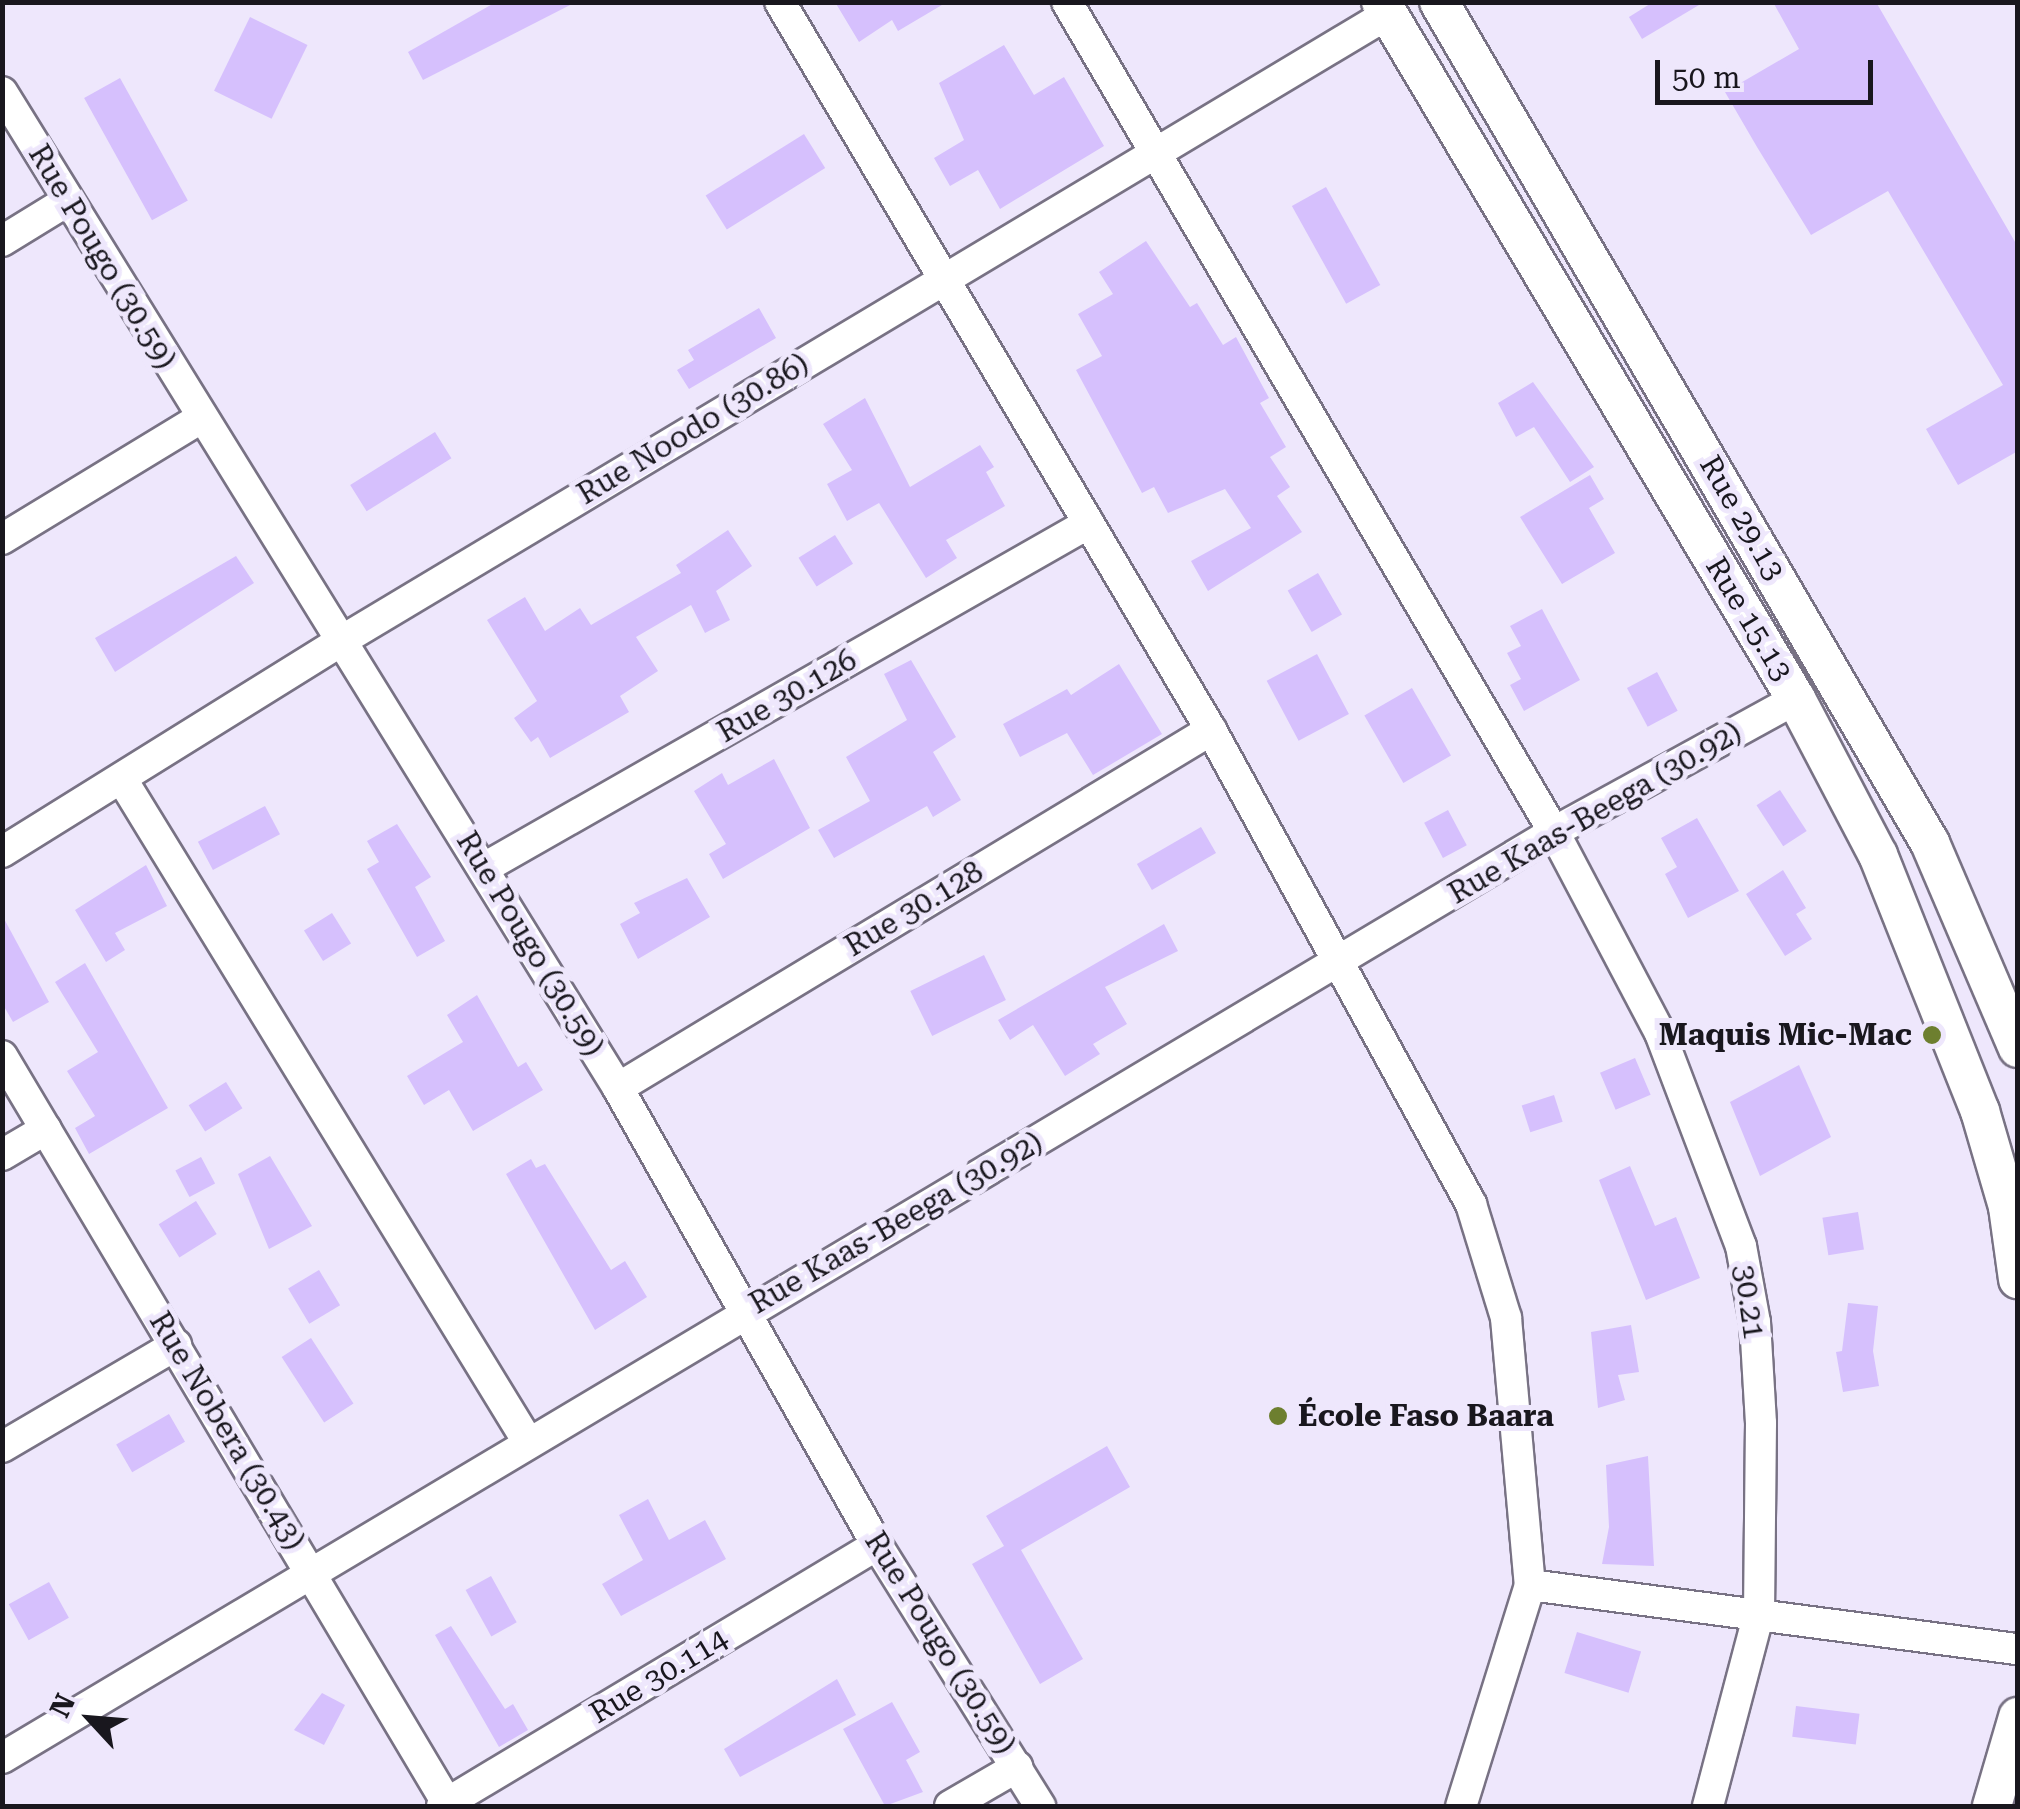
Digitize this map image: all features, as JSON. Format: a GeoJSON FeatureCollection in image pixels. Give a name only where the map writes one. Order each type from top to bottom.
{"type":"FeatureCollection","features":[{"type":"Feature","properties":{"kind":"main road","name":"Rue 29.13"},"geometry":{"type":"LineString","coordinates":[[1439,2],[2005,975],[2018,1048]]}},
{"type":"Feature","properties":{"kind":"main road","name":"Rue 15.13"},"geometry":{"type":"LineString","coordinates":[[1385,8],[1796,698],[1878,855],[1944,1008],[2008,1207],[2018,1279]]}},
{"type":"Feature","properties":{"kind":"main road"},"geometry":{"type":"LineString","coordinates":[[1944,1008],[2005,975]]}},
{"type":"Feature","properties":{"kind":"main road"},"geometry":{"type":"LineString","coordinates":[[1992,1806],[2018,1717]]}},
{"type":"Feature","properties":{"kind":"street"},"geometry":{"type":"LineString","coordinates":[[780,2],[1211,730],[1342,960],[1471,1204],[1506,1318],[1530,1584],[1461,1806]]}},
{"type":"Feature","properties":{"kind":"street","name":"30.21"},"geometry":{"type":"LineString","coordinates":[[1067,2],[1554,832],[1660,1034],[1741,1246],[1754,1322],[1760,1423],[1759,1613],[1708,1806]]}},
{"type":"Feature","properties":{"kind":"street","name":"Rue Noodo (30.86)"},"geometry":{"type":"LineString","coordinates":[[2,852],[123,781],[341,641],[1154,152],[1385,8]]}},
{"type":"Feature","properties":{"kind":"street","name":"Rue Pougo (30.59)"},"geometry":{"type":"LineString","coordinates":[[2,92],[200,418],[618,1088],[877,1545],[1040,1806]]}},
{"type":"Feature","properties":{"kind":"street"},"geometry":{"type":"LineString","coordinates":[[2,241],[67,201]]}},
{"type":"Feature","properties":{"kind":"street"},"geometry":{"type":"LineString","coordinates":[[2,539],[200,418]]}},
{"type":"Feature","properties":{"kind":"street","name":"Rue 30.126"},"geometry":{"type":"LineString","coordinates":[[484,868],[1089,523]]}},
{"type":"Feature","properties":{"kind":"street","name":"Rue Kaas-Beega (30.92)"},"geometry":{"type":"LineString","coordinates":[[2,1758],[1554,832],[1796,698]]}},
{"type":"Feature","properties":{"kind":"street","name":"Rue 30.128"},"geometry":{"type":"LineString","coordinates":[[618,1088],[1211,730]]}},
{"type":"Feature","properties":{"kind":"street"},"geometry":{"type":"LineString","coordinates":[[123,781],[528,1442]]}},
{"type":"Feature","properties":{"kind":"street","name":"Rue Nobera (30.43)"},"geometry":{"type":"LineString","coordinates":[[2,1056],[312,1572],[446,1805]]}},
{"type":"Feature","properties":{"kind":"street"},"geometry":{"type":"LineString","coordinates":[[2,1155],[46,1129]]}},
{"type":"Feature","properties":{"kind":"street"},"geometry":{"type":"LineString","coordinates":[[2,1446],[176,1346]]}},
{"type":"Feature","properties":{"kind":"street","name":"Rue 30.114"},"geometry":{"type":"LineString","coordinates":[[446,1805],[877,1545]]}},
{"type":"Feature","properties":{"kind":"street"},"geometry":{"type":"LineString","coordinates":[[1530,1584],[2018,1649]]}},
{"type":"Feature","properties":{"kind":"street"},"geometry":{"type":"LineString","coordinates":[[950,1806],[1017,1767]]}},
{"type":"Feature","properties":{"kind":"building"},"geometry":{"type":"Polygon","coordinates":[[[496,2],[576,2],[423,80],[408,52],[496,2]]]}},
{"type":"Feature","properties":{"kind":"building"},"geometry":{"type":"Polygon","coordinates":[[[835,2],[947,2],[898,31],[892,20],[859,42],[835,2]]]}},
{"type":"Feature","properties":{"kind":"building"},"geometry":{"type":"Polygon","coordinates":[[[1653,2],[1704,2],[1642,39],[1629,17],[1653,2]]]}},
{"type":"Feature","properties":{"kind":"building"},"geometry":{"type":"Polygon","coordinates":[[[1773,2],[1876,2],[2018,247],[2018,451],[1958,485],[1926,429],[2003,385],[1888,191],[1811,235],[1757,147],[1725,92],[1799,49],[1773,2]]]}},
{"type":"Feature","properties":{"kind":"building"},"geometry":{"type":"Polygon","coordinates":[[[250,17],[308,45],[272,119],[214,91],[250,17]]]}},
{"type":"Feature","properties":{"kind":"building"},"geometry":{"type":"Polygon","coordinates":[[[1004,45],[1034,95],[1064,77],[1104,146],[1000,209],[978,170],[950,186],[934,158],[964,140],[939,83],[1004,45]]]}},
{"type":"Feature","properties":{"kind":"building"},"geometry":{"type":"Polygon","coordinates":[[[120,78],[188,200],[152,220],[84,98],[120,78]]]}},
{"type":"Feature","properties":{"kind":"building"},"geometry":{"type":"Polygon","coordinates":[[[804,134],[825,168],[727,229],[706,195],[804,134]]]}},
{"type":"Feature","properties":{"kind":"building"},"geometry":{"type":"Polygon","coordinates":[[[1326,187],[1380,285],[1346,304],[1292,206],[1326,187]]]}},
{"type":"Feature","properties":{"kind":"building"},"geometry":{"type":"Polygon","coordinates":[[[1146,241],[1190,307],[1197,303],[1223,345],[1236,337],[1269,398],[1260,403],[1286,447],[1270,457],[1290,487],[1277,496],[1302,532],[1208,591],[1191,561],[1251,528],[1225,489],[1168,513],[1154,487],[1142,493],[1076,370],[1102,356],[1078,314],[1113,294],[1099,272],[1146,241]]]}},
{"type":"Feature","properties":{"kind":"building"},"geometry":{"type":"Polygon","coordinates":[[[759,308],[776,338],[689,389],[677,370],[694,360],[688,350],[759,308]]]}},
{"type":"Feature","properties":{"kind":"building"},"geometry":{"type":"Polygon","coordinates":[[[1533,382],[1594,467],[1570,482],[1534,427],[1516,437],[1498,403],[1533,382]]]}},
{"type":"Feature","properties":{"kind":"building"},"geometry":{"type":"Polygon","coordinates":[[[865,398],[910,487],[980,445],[994,467],[986,472],[1005,506],[946,540],[957,558],[926,578],[879,503],[847,521],[827,484],[852,470],[823,424],[865,398]]]}},
{"type":"Feature","properties":{"kind":"building"},"geometry":{"type":"Polygon","coordinates":[[[435,432],[451,458],[367,511],[350,485],[435,432]]]}},
{"type":"Feature","properties":{"kind":"building"},"geometry":{"type":"Polygon","coordinates":[[[1590,475],[1604,499],[1589,508],[1615,553],[1562,584],[1520,517],[1590,475]]]}},
{"type":"Feature","properties":{"kind":"building"},"geometry":{"type":"Polygon","coordinates":[[[728,530],[752,566],[716,591],[730,620],[705,633],[691,605],[636,637],[658,671],[620,696],[629,712],[550,758],[538,737],[531,742],[514,718],[537,701],[487,620],[525,597],[545,631],[580,608],[591,625],[681,573],[676,565],[728,530]]]}},
{"type":"Feature","properties":{"kind":"building"},"geometry":{"type":"Polygon","coordinates":[[[835,535],[853,564],[817,587],[799,558],[835,535]]]}},
{"type":"Feature","properties":{"kind":"building"},"geometry":{"type":"Polygon","coordinates":[[[236,556],[254,583],[115,672],[95,638],[236,556]]]}},
{"type":"Feature","properties":{"kind":"building"},"geometry":{"type":"Polygon","coordinates":[[[1318,573],[1342,615],[1312,632],[1288,590],[1318,573]]]}},
{"type":"Feature","properties":{"kind":"building"},"geometry":{"type":"Polygon","coordinates":[[[1542,609],[1580,680],[1524,711],[1510,685],[1521,679],[1507,653],[1521,646],[1510,626],[1542,609]]]}},
{"type":"Feature","properties":{"kind":"building"},"geometry":{"type":"Polygon","coordinates":[[[1317,654],[1349,714],[1299,741],[1267,681],[1317,654]]]}},
{"type":"Feature","properties":{"kind":"building"},"geometry":{"type":"Polygon","coordinates":[[[911,660],[956,737],[933,752],[961,800],[933,817],[927,806],[834,858],[818,830],[870,801],[846,757],[907,720],[884,674],[911,660]]]}},
{"type":"Feature","properties":{"kind":"building"},"geometry":{"type":"Polygon","coordinates":[[[1119,664],[1162,734],[1093,775],[1067,733],[1020,757],[1003,724],[1067,689],[1071,695],[1119,664]]]}},
{"type":"Feature","properties":{"kind":"building"},"geometry":{"type":"Polygon","coordinates":[[[1657,672],[1678,711],[1648,727],[1627,688],[1657,672]]]}},
{"type":"Feature","properties":{"kind":"building"},"geometry":{"type":"Polygon","coordinates":[[[1412,688],[1451,756],[1403,783],[1364,716],[1412,688]]]}},
{"type":"Feature","properties":{"kind":"building"},"geometry":{"type":"Polygon","coordinates":[[[774,759],[810,828],[723,879],[709,854],[726,844],[694,791],[722,773],[728,785],[774,759]]]}},
{"type":"Feature","properties":{"kind":"building"},"geometry":{"type":"Polygon","coordinates":[[[1780,790],[1807,831],[1783,846],[1757,805],[1780,790]]]}},
{"type":"Feature","properties":{"kind":"building"},"geometry":{"type":"Polygon","coordinates":[[[265,806],[280,834],[213,870],[198,842],[265,806]]]}},
{"type":"Feature","properties":{"kind":"building"},"geometry":{"type":"Polygon","coordinates":[[[1448,810],[1467,845],[1443,858],[1424,823],[1448,810]]]}},
{"type":"Feature","properties":{"kind":"building"},"geometry":{"type":"Polygon","coordinates":[[[1697,818],[1739,891],[1688,918],[1665,874],[1677,867],[1661,838],[1697,818]]]}},
{"type":"Feature","properties":{"kind":"building"},"geometry":{"type":"Polygon","coordinates":[[[397,824],[431,877],[415,887],[445,941],[417,957],[367,869],[379,862],[367,841],[397,824]]]}},
{"type":"Feature","properties":{"kind":"building"},"geometry":{"type":"Polygon","coordinates":[[[1201,827],[1216,853],[1152,890],[1137,864],[1201,827]]]}},
{"type":"Feature","properties":{"kind":"building"},"geometry":{"type":"Polygon","coordinates":[[[146,865],[167,906],[115,933],[125,950],[106,962],[75,910],[146,865]]]}},
{"type":"Feature","properties":{"kind":"building"},"geometry":{"type":"Polygon","coordinates":[[[1783,870],[1806,908],[1796,914],[1812,939],[1785,956],[1746,894],[1783,870]]]}},
{"type":"Feature","properties":{"kind":"building"},"geometry":{"type":"Polygon","coordinates":[[[687,878],[710,917],[638,959],[620,924],[640,913],[634,903],[687,878]]]}},
{"type":"Feature","properties":{"kind":"building"},"geometry":{"type":"Polygon","coordinates":[[[332,913],[351,944],[323,961],[304,930],[332,913]]]}},
{"type":"Feature","properties":{"kind":"building"},"geometry":{"type":"Polygon","coordinates":[[[2,915],[49,1002],[13,1022],[2,1003],[2,915]]]}},
{"type":"Feature","properties":{"kind":"building"},"geometry":{"type":"Polygon","coordinates":[[[1164,924],[1178,951],[1105,987],[1127,1024],[1093,1044],[1100,1054],[1065,1076],[1033,1025],[1010,1040],[998,1020],[1164,924]]]}},
{"type":"Feature","properties":{"kind":"building"},"geometry":{"type":"Polygon","coordinates":[[[984,955],[1006,1000],[932,1036],[910,991],[984,955]]]}},
{"type":"Feature","properties":{"kind":"building"},"geometry":{"type":"Polygon","coordinates":[[[85,963],[168,1108],[89,1154],[75,1128],[95,1116],[67,1071],[98,1052],[55,982],[85,963]]]}},
{"type":"Feature","properties":{"kind":"building"},"geometry":{"type":"Polygon","coordinates":[[[477,995],[518,1067],[526,1062],[543,1090],[473,1131],[449,1090],[424,1105],[407,1076],[463,1042],[447,1015],[477,995]]]}},
{"type":"Feature","properties":{"kind":"building"},"geometry":{"type":"Polygon","coordinates":[[[1635,1058],[1651,1095],[1616,1110],[1600,1073],[1635,1058]]]}},
{"type":"Feature","properties":{"kind":"building"},"geometry":{"type":"Polygon","coordinates":[[[1799,1065],[1831,1137],[1760,1176],[1730,1102],[1799,1065]]]}},
{"type":"Feature","properties":{"kind":"building"},"geometry":{"type":"Polygon","coordinates":[[[226,1082],[242,1108],[205,1132],[189,1105],[226,1082]]]}},
{"type":"Feature","properties":{"kind":"building"},"geometry":{"type":"Polygon","coordinates":[[[1554,1095],[1563,1122],[1530,1132],[1522,1106],[1554,1095]]]}},
{"type":"Feature","properties":{"kind":"building"},"geometry":{"type":"Polygon","coordinates":[[[270,1156],[312,1226],[269,1249],[238,1174],[270,1156]]]}},
{"type":"Feature","properties":{"kind":"building"},"geometry":{"type":"Polygon","coordinates":[[[201,1157],[215,1183],[189,1197],[175,1171],[201,1157]]]}},
{"type":"Feature","properties":{"kind":"building"},"geometry":{"type":"Polygon","coordinates":[[[531,1159],[536,1168],[545,1164],[611,1270],[625,1261],[647,1297],[595,1330],[506,1174],[531,1159]]]}},
{"type":"Feature","properties":{"kind":"building"},"geometry":{"type":"Polygon","coordinates":[[[1630,1166],[1655,1226],[1676,1217],[1700,1278],[1646,1300],[1599,1180],[1630,1166]]]}},
{"type":"Feature","properties":{"kind":"building"},"geometry":{"type":"Polygon","coordinates":[[[196,1201],[217,1234],[179,1257],[159,1224],[196,1201]]]}},
{"type":"Feature","properties":{"kind":"building"},"geometry":{"type":"Polygon","coordinates":[[[1858,1212],[1864,1250],[1828,1255],[1822,1218],[1858,1212]]]}},
{"type":"Feature","properties":{"kind":"building"},"geometry":{"type":"Polygon","coordinates":[[[319,1270],[340,1305],[309,1324],[288,1289],[319,1270]]]}},
{"type":"Feature","properties":{"kind":"building"},"geometry":{"type":"Polygon","coordinates":[[[1848,1303],[1878,1306],[1873,1351],[1879,1386],[1843,1392],[1836,1352],[1842,1351],[1848,1303]]]}},
{"type":"Feature","properties":{"kind":"building"},"geometry":{"type":"Polygon","coordinates":[[[1631,1325],[1639,1372],[1618,1375],[1625,1400],[1598,1408],[1591,1332],[1631,1325]]]}},
{"type":"Feature","properties":{"kind":"building"},"geometry":{"type":"Polygon","coordinates":[[[311,1338],[353,1403],[324,1422],[282,1357],[311,1338]]]}},
{"type":"Feature","properties":{"kind":"building"},"geometry":{"type":"Polygon","coordinates":[[[169,1414],[185,1442],[132,1472],[116,1444],[169,1414]]]}},
{"type":"Feature","properties":{"kind":"building"},"geometry":{"type":"Polygon","coordinates":[[[1107,1446],[1130,1487],[1021,1550],[1083,1659],[1040,1684],[972,1564],[1004,1546],[986,1516],[1107,1446]]]}},
{"type":"Feature","properties":{"kind":"building"},"geometry":{"type":"Polygon","coordinates":[[[1648,1456],[1654,1566],[1602,1564],[1609,1527],[1606,1465],[1648,1456]]]}},
{"type":"Feature","properties":{"kind":"building"},"geometry":{"type":"Polygon","coordinates":[[[648,1499],[669,1540],[705,1520],[726,1559],[621,1616],[602,1584],[643,1560],[619,1515],[648,1499]]]}},
{"type":"Feature","properties":{"kind":"building"},"geometry":{"type":"Polygon","coordinates":[[[491,1576],[517,1622],[491,1636],[466,1590],[491,1576]]]}},
{"type":"Feature","properties":{"kind":"building"},"geometry":{"type":"Polygon","coordinates":[[[49,1582],[69,1618],[29,1640],[9,1604],[49,1582]]]}},
{"type":"Feature","properties":{"kind":"building"},"geometry":{"type":"Polygon","coordinates":[[[451,1626],[505,1709],[513,1704],[528,1730],[499,1747],[435,1635],[451,1626]]]}},
{"type":"Feature","properties":{"kind":"building"},"geometry":{"type":"Polygon","coordinates":[[[1577,1632],[1641,1652],[1629,1693],[1564,1673],[1577,1632]]]}},
{"type":"Feature","properties":{"kind":"building"},"geometry":{"type":"Polygon","coordinates":[[[837,1679],[856,1715],[740,1777],[724,1749],[837,1679]]]}},
{"type":"Feature","properties":{"kind":"building"},"geometry":{"type":"Polygon","coordinates":[[[322,1693],[345,1705],[324,1745],[294,1730],[322,1693]]]}},
{"type":"Feature","properties":{"kind":"building"},"geometry":{"type":"Polygon","coordinates":[[[892,1702],[920,1752],[906,1760],[923,1792],[885,1806],[843,1729],[892,1702]]]}},
{"type":"Feature","properties":{"kind":"building"},"geometry":{"type":"Polygon","coordinates":[[[1796,1706],[1860,1714],[1856,1745],[1792,1737],[1796,1706]]]}},
{"type":"Feature","properties":{"kind":"place","name":"Maquis Mic-Mac"},"geometry":{"type":"Point","coordinates":[1932,1035]}},
{"type":"Feature","properties":{"kind":"place","name":"École Faso Baara"},"geometry":{"type":"Point","coordinates":[1278,1416]}}]}
